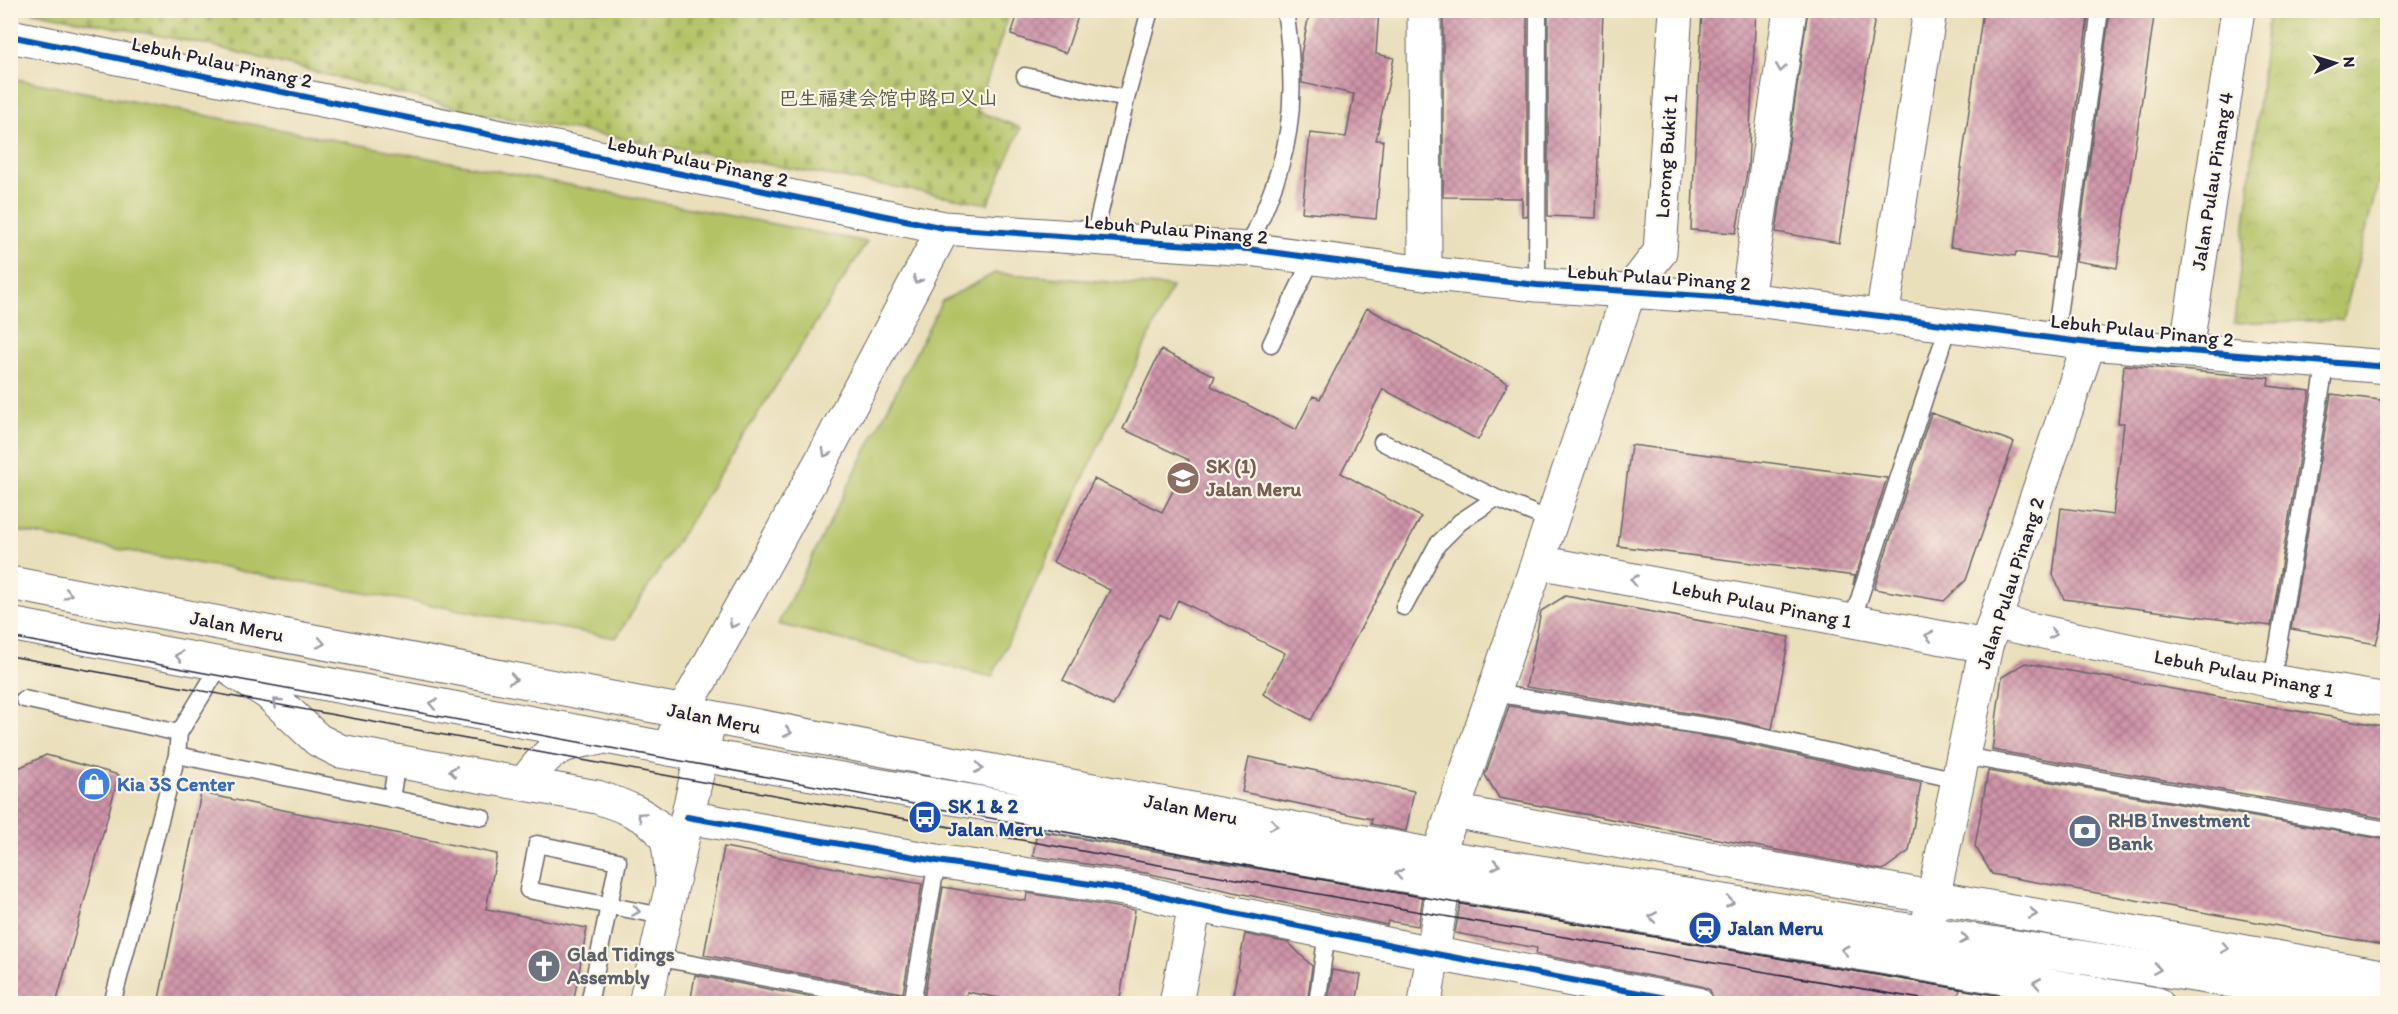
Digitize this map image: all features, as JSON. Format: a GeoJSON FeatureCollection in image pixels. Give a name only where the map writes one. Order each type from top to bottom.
{"type":"FeatureCollection","features":[{"type":"Feature","properties":{"kind":"main road"},"geometry":{"type":"LineString","coordinates":[[1424,10],[1425,273]]}},
{"type":"Feature","properties":{"kind":"main road","name":"Lorong Bukit 1"},"geometry":{"type":"LineString","coordinates":[[1425,1004],[1441,869],[1453,811],[1629,292],[1660,252],[1676,10]]}},
{"type":"Feature","properties":{"kind":"main road"},"geometry":{"type":"LineString","coordinates":[[1748,299],[1790,10]]}},
{"type":"Feature","properties":{"kind":"main road"},"geometry":{"type":"LineString","coordinates":[[1882,318],[1930,10]]}},
{"type":"Feature","properties":{"kind":"main road","name":"Jalan Pulau Pinang 4"},"geometry":{"type":"LineString","coordinates":[[2186,351],[2238,10]]}},
{"type":"Feature","properties":{"kind":"main road","name":"Lebuh Pulau Pinang 2"},"geometry":{"type":"LineString","coordinates":[[10,36],[944,228],[1248,249],[1312,259],[1537,285],[1748,299],[2089,343],[2388,367]]}},
{"type":"Feature","properties":{"kind":"main road"},"geometry":{"type":"LineString","coordinates":[[669,749],[696,714],[808,484],[944,228]]}},
{"type":"Feature","properties":{"kind":"main road","name":"Jalan Pulau Pinang 2"},"geometry":{"type":"LineString","coordinates":[[1926,933],[1991,634],[2089,343]]}},
{"type":"Feature","properties":{"kind":"main road","name":"Lebuh Pulau Pinang 1"},"geometry":{"type":"LineString","coordinates":[[1538,562],[1852,621],[1991,634],[2388,700]]}},
{"type":"Feature","properties":{"kind":"main road","name":"Jalan Meru"},"geometry":{"type":"LineString","coordinates":[[10,583],[696,714],[1441,869],[2157,1004]]}},
{"type":"Feature","properties":{"kind":"main road","name":"Jalan Meru"},"geometry":{"type":"LineString","coordinates":[[12,630],[221,664],[701,755],[1441,869],[1926,933],[2378,1004]]}},
{"type":"Feature","properties":{"kind":"main road"},"geometry":{"type":"LineString","coordinates":[[221,664],[268,693],[318,740],[340,751],[597,797],[625,806],[644,817],[666,837],[672,883]]}},
{"type":"Feature","properties":{"kind":"main road"},"geometry":{"type":"LineString","coordinates":[[645,1004],[701,755],[696,714]]}},
{"type":"Feature","properties":{"kind":"main road"},"geometry":{"type":"LineString","coordinates":[[524,784],[544,757],[575,741],[614,738]]}},
{"type":"Feature","properties":{"kind":"main road"},"geometry":{"type":"LineString","coordinates":[[1453,811],[1727,863],[1934,896],[2388,977]]}},
{"type":"Feature","properties":{"kind":"main road"},"geometry":{"type":"LineString","coordinates":[[687,817],[937,861],[1143,892],[1195,905],[1431,953],[1698,1004]]}},
{"type":"Feature","properties":{"kind":"main road"},"geometry":{"type":"LineString","coordinates":[[1176,1004],[1195,905]]}},
{"type":"Feature","properties":{"kind":"lane"},"geometry":{"type":"LineString","coordinates":[[1094,238],[1126,99],[1150,10]]}},
{"type":"Feature","properties":{"kind":"lane"},"geometry":{"type":"LineString","coordinates":[[1248,249],[1281,166],[1289,120],[1293,82],[1285,10]]}},
{"type":"Feature","properties":{"kind":"lane"},"geometry":{"type":"LineString","coordinates":[[1537,285],[1538,10]]}},
{"type":"Feature","properties":{"kind":"lane"},"geometry":{"type":"LineString","coordinates":[[2055,338],[2100,10]]}},
{"type":"Feature","properties":{"kind":"lane"},"geometry":{"type":"LineString","coordinates":[[1025,76],[1126,99]]}},
{"type":"Feature","properties":{"kind":"lane"},"geometry":{"type":"LineString","coordinates":[[1271,344],[1312,259]]}},
{"type":"Feature","properties":{"kind":"lane"},"geometry":{"type":"LineString","coordinates":[[1852,621],[1948,326]]}},
{"type":"Feature","properties":{"kind":"lane"},"geometry":{"type":"LineString","coordinates":[[2272,681],[2326,361]]}},
{"type":"Feature","properties":{"kind":"lane"},"geometry":{"type":"LineString","coordinates":[[1382,442],[1496,498],[1552,521]]}},
{"type":"Feature","properties":{"kind":"lane"},"geometry":{"type":"LineString","coordinates":[[1404,607],[1437,545],[1460,522],[1496,498]]}},
{"type":"Feature","properties":{"kind":"lane"},"geometry":{"type":"LineString","coordinates":[[112,1004],[177,755],[179,733],[221,664]]}},
{"type":"Feature","properties":{"kind":"lane"},"geometry":{"type":"LineString","coordinates":[[1493,693],[1961,768],[2388,830]]}},
{"type":"Feature","properties":{"kind":"lane"},"geometry":{"type":"LineString","coordinates":[[24,699],[179,733]]}},
{"type":"Feature","properties":{"kind":"lane"},"geometry":{"type":"LineString","coordinates":[[177,755],[482,817]]}},
{"type":"Feature","properties":{"kind":"lane"},"geometry":{"type":"LineString","coordinates":[[391,799],[397,762]]}},
{"type":"Feature","properties":{"kind":"lane"},"geometry":{"type":"LineString","coordinates":[[589,1004],[609,907],[618,861],[537,844],[528,890],[609,907],[663,916]]}},
{"type":"Feature","properties":{"kind":"lane"},"geometry":{"type":"LineString","coordinates":[[912,1004],[937,861]]}},
{"type":"Feature","properties":{"kind":"lane"},"geometry":{"type":"LineString","coordinates":[[1317,1004],[1327,932]]}},
{"type":"Feature","properties":{"kind":"lane"},"geometry":{"type":"LineString","coordinates":[[655,957],[905,1004]]}},
{"type":"Feature","properties":{"kind":"green space","name":"巴生福建会馆中路口义山"},"geometry":{"type":"Polygon","coordinates":[[[28,11],[1010,11],[977,111],[1021,128],[988,204],[473,112],[209,45],[28,11]]]}},
{"type":"Feature","properties":{"kind":"green space"},"geometry":{"type":"Polygon","coordinates":[[[2269,11],[2387,11],[2387,149],[2343,320],[2234,323],[2269,11]]]}},
{"type":"Feature","properties":{"kind":"green space"},"geometry":{"type":"Polygon","coordinates":[[[10,78],[867,242],[616,638],[11,530],[10,78]]]}},
{"type":"Feature","properties":{"kind":"green space"},"geometry":{"type":"Polygon","coordinates":[[[995,273],[1172,287],[992,677],[778,624],[942,301],[995,273]]]}},
{"type":"Feature","properties":{"kind":"building"},"geometry":{"type":"Polygon","coordinates":[[[1019,10],[1080,10],[1066,53],[1011,35],[1019,10]]]}},
{"type":"Feature","properties":{"kind":"building"},"geometry":{"type":"Polygon","coordinates":[[[1310,10],[1379,10],[1376,54],[1394,58],[1376,140],[1383,140],[1376,219],[1302,212],[1310,133],[1346,137],[1354,94],[1302,83],[1301,54],[1310,10]]]}},
{"type":"Feature","properties":{"kind":"building"},"geometry":{"type":"Polygon","coordinates":[[[1443,10],[1527,10],[1527,216],[1522,216],[1522,198],[1443,197],[1443,10]]]}},
{"type":"Feature","properties":{"kind":"building"},"geometry":{"type":"Polygon","coordinates":[[[1548,10],[1603,10],[1596,218],[1548,216],[1548,10]]]}},
{"type":"Feature","properties":{"kind":"building"},"geometry":{"type":"Polygon","coordinates":[[[1702,10],[1756,10],[1748,166],[1736,233],[1691,230],[1702,10]]]}},
{"type":"Feature","properties":{"kind":"building"},"geometry":{"type":"Polygon","coordinates":[[[1808,10],[1876,10],[1839,243],[1776,232],[1808,10]]]}},
{"type":"Feature","properties":{"kind":"building"},"geometry":{"type":"Polygon","coordinates":[[[1983,10],[2089,10],[2055,258],[2016,252],[2015,256],[1950,247],[1983,10]]]}},
{"type":"Feature","properties":{"kind":"building"},"geometry":{"type":"Polygon","coordinates":[[[2110,10],[2155,10],[2117,268],[2076,261],[2110,10]]]}},
{"type":"Feature","properties":{"kind":"building"},"geometry":{"type":"Polygon","coordinates":[[[1367,308],[1508,383],[1478,440],[1383,389],[1341,473],[1421,517],[1311,720],[1263,694],[1285,653],[1178,600],[1169,619],[1160,614],[1113,706],[1063,680],[1110,590],[1053,562],[1094,479],[1162,512],[1189,460],[1123,429],[1161,350],[1215,376],[1211,386],[1296,430],[1313,396],[1320,399],[1367,308]]]}},
{"type":"Feature","properties":{"kind":"building"},"geometry":{"type":"Polygon","coordinates":[[[2124,365],[2269,378],[2268,386],[2310,391],[2271,626],[2064,599],[2053,575],[2061,508],[2113,515],[2124,423],[2118,423],[2124,365]]]}},
{"type":"Feature","properties":{"kind":"building"},"geometry":{"type":"Polygon","coordinates":[[[2331,394],[2388,401],[2388,598],[2376,644],[2291,629],[2331,394]]]}},
{"type":"Feature","properties":{"kind":"building"},"geometry":{"type":"Polygon","coordinates":[[[1931,413],[2014,442],[1966,580],[1944,601],[1874,589],[1931,413]]]}},
{"type":"Feature","properties":{"kind":"building"},"geometry":{"type":"Polygon","coordinates":[[[1631,445],[1887,478],[1853,585],[1855,576],[1618,546],[1631,445]]]}},
{"type":"Feature","properties":{"kind":"building"},"geometry":{"type":"Polygon","coordinates":[[[1565,596],[1789,637],[1772,729],[1732,720],[1526,687],[1541,611],[1565,596]]]}},
{"type":"Feature","properties":{"kind":"building"},"geometry":{"type":"Polygon","coordinates":[[[2025,663],[2388,727],[2388,819],[1992,750],[2002,677],[2025,663]]]}},
{"type":"Feature","properties":{"kind":"building"},"geometry":{"type":"Polygon","coordinates":[[[1509,706],[1728,740],[1921,783],[1909,851],[1883,870],[1499,798],[1485,775],[1509,706]]]}},
{"type":"Feature","properties":{"kind":"building"},"geometry":{"type":"Polygon","coordinates":[[[46,755],[119,775],[56,1004],[10,1004],[10,772],[46,755]]]}},
{"type":"Feature","properties":{"kind":"building"},"geometry":{"type":"Polygon","coordinates":[[[1249,757],[1414,791],[1406,831],[1371,824],[1372,819],[1242,792],[1249,757]]]}},
{"type":"Feature","properties":{"kind":"building"},"geometry":{"type":"Polygon","coordinates":[[[1988,771],[2388,840],[2388,946],[1992,874],[1975,846],[1988,771]]]}},
{"type":"Feature","properties":{"kind":"building"},"geometry":{"type":"Polygon","coordinates":[[[201,793],[497,854],[486,909],[587,928],[573,1004],[158,1004],[201,793]]]}},
{"type":"Feature","properties":{"kind":"building"},"geometry":{"type":"Polygon","coordinates":[[[1037,831],[1423,897],[1418,926],[1388,921],[1387,925],[1146,873],[1033,856],[1037,831]]]}},
{"type":"Feature","properties":{"kind":"building"},"geometry":{"type":"Polygon","coordinates":[[[724,847],[922,884],[903,993],[704,955],[724,847]]]}},
{"type":"Feature","properties":{"kind":"building"},"geometry":{"type":"Polygon","coordinates":[[[943,887],[1026,901],[1027,893],[1135,910],[1119,1004],[1031,1004],[967,992],[966,1004],[923,1004],[943,887]]]}},
{"type":"Feature","properties":{"kind":"building"},"geometry":{"type":"Polygon","coordinates":[[[1460,904],[1960,989],[1957,1004],[1715,1004],[1710,990],[1701,986],[1536,954],[1537,948],[1455,933],[1460,904]]]}},
{"type":"Feature","properties":{"kind":"building"},"geometry":{"type":"Polygon","coordinates":[[[1245,934],[1289,943],[1312,966],[1307,1004],[1231,1004],[1245,934]]]}},
{"type":"Feature","properties":{"kind":"building"},"geometry":{"type":"Polygon","coordinates":[[[1332,970],[1361,975],[1356,1004],[1328,1004],[1332,970]]]}},
{"type":"Feature","properties":{"kind":"building"},"geometry":{"type":"Polygon","coordinates":[[[695,975],[846,1004],[690,1004],[695,975]]]}},
{"type":"Feature","properties":{"kind":"tram line"},"geometry":{"type":"LineString","coordinates":[[10,637],[1352,885],[2048,1004]]}},
{"type":"Feature","properties":{"kind":"tram line"},"geometry":{"type":"LineString","coordinates":[[10,656],[1346,899],[1950,1004]]}},
{"type":"Feature","properties":{"kind":"cycle path"},"geometry":{"type":"LineString","coordinates":[[10,36],[944,228],[1248,249],[1425,273],[1537,285],[1747,299],[2089,343],[2388,367]]}},
{"type":"Feature","properties":{"kind":"cycle path"},"geometry":{"type":"LineString","coordinates":[[687,817],[937,861],[1143,892],[1195,905],[1431,953],[1697,1004]]}},
{"type":"Feature","properties":{"kind":"place","name":"SK (1) Jalan Meru"},"geometry":{"type":"Point","coordinates":[1183,478]}},
{"type":"Feature","properties":{"kind":"place","name":"Kia 3S Center"},"geometry":{"type":"Point","coordinates":[94,784]}},
{"type":"Feature","properties":{"kind":"place","name":"SK 1 & 2 Jalan Meru"},"geometry":{"type":"Point","coordinates":[925,817]}},
{"type":"Feature","properties":{"kind":"place","name":"RHB Investment Bank"},"geometry":{"type":"Point","coordinates":[2085,831]}},
{"type":"Feature","properties":{"kind":"place","name":"Jalan Meru"},"geometry":{"type":"Point","coordinates":[1705,928]}},
{"type":"Feature","properties":{"kind":"place","name":"Glad Tidings Assembly"},"geometry":{"type":"Point","coordinates":[544,966]}}]}
